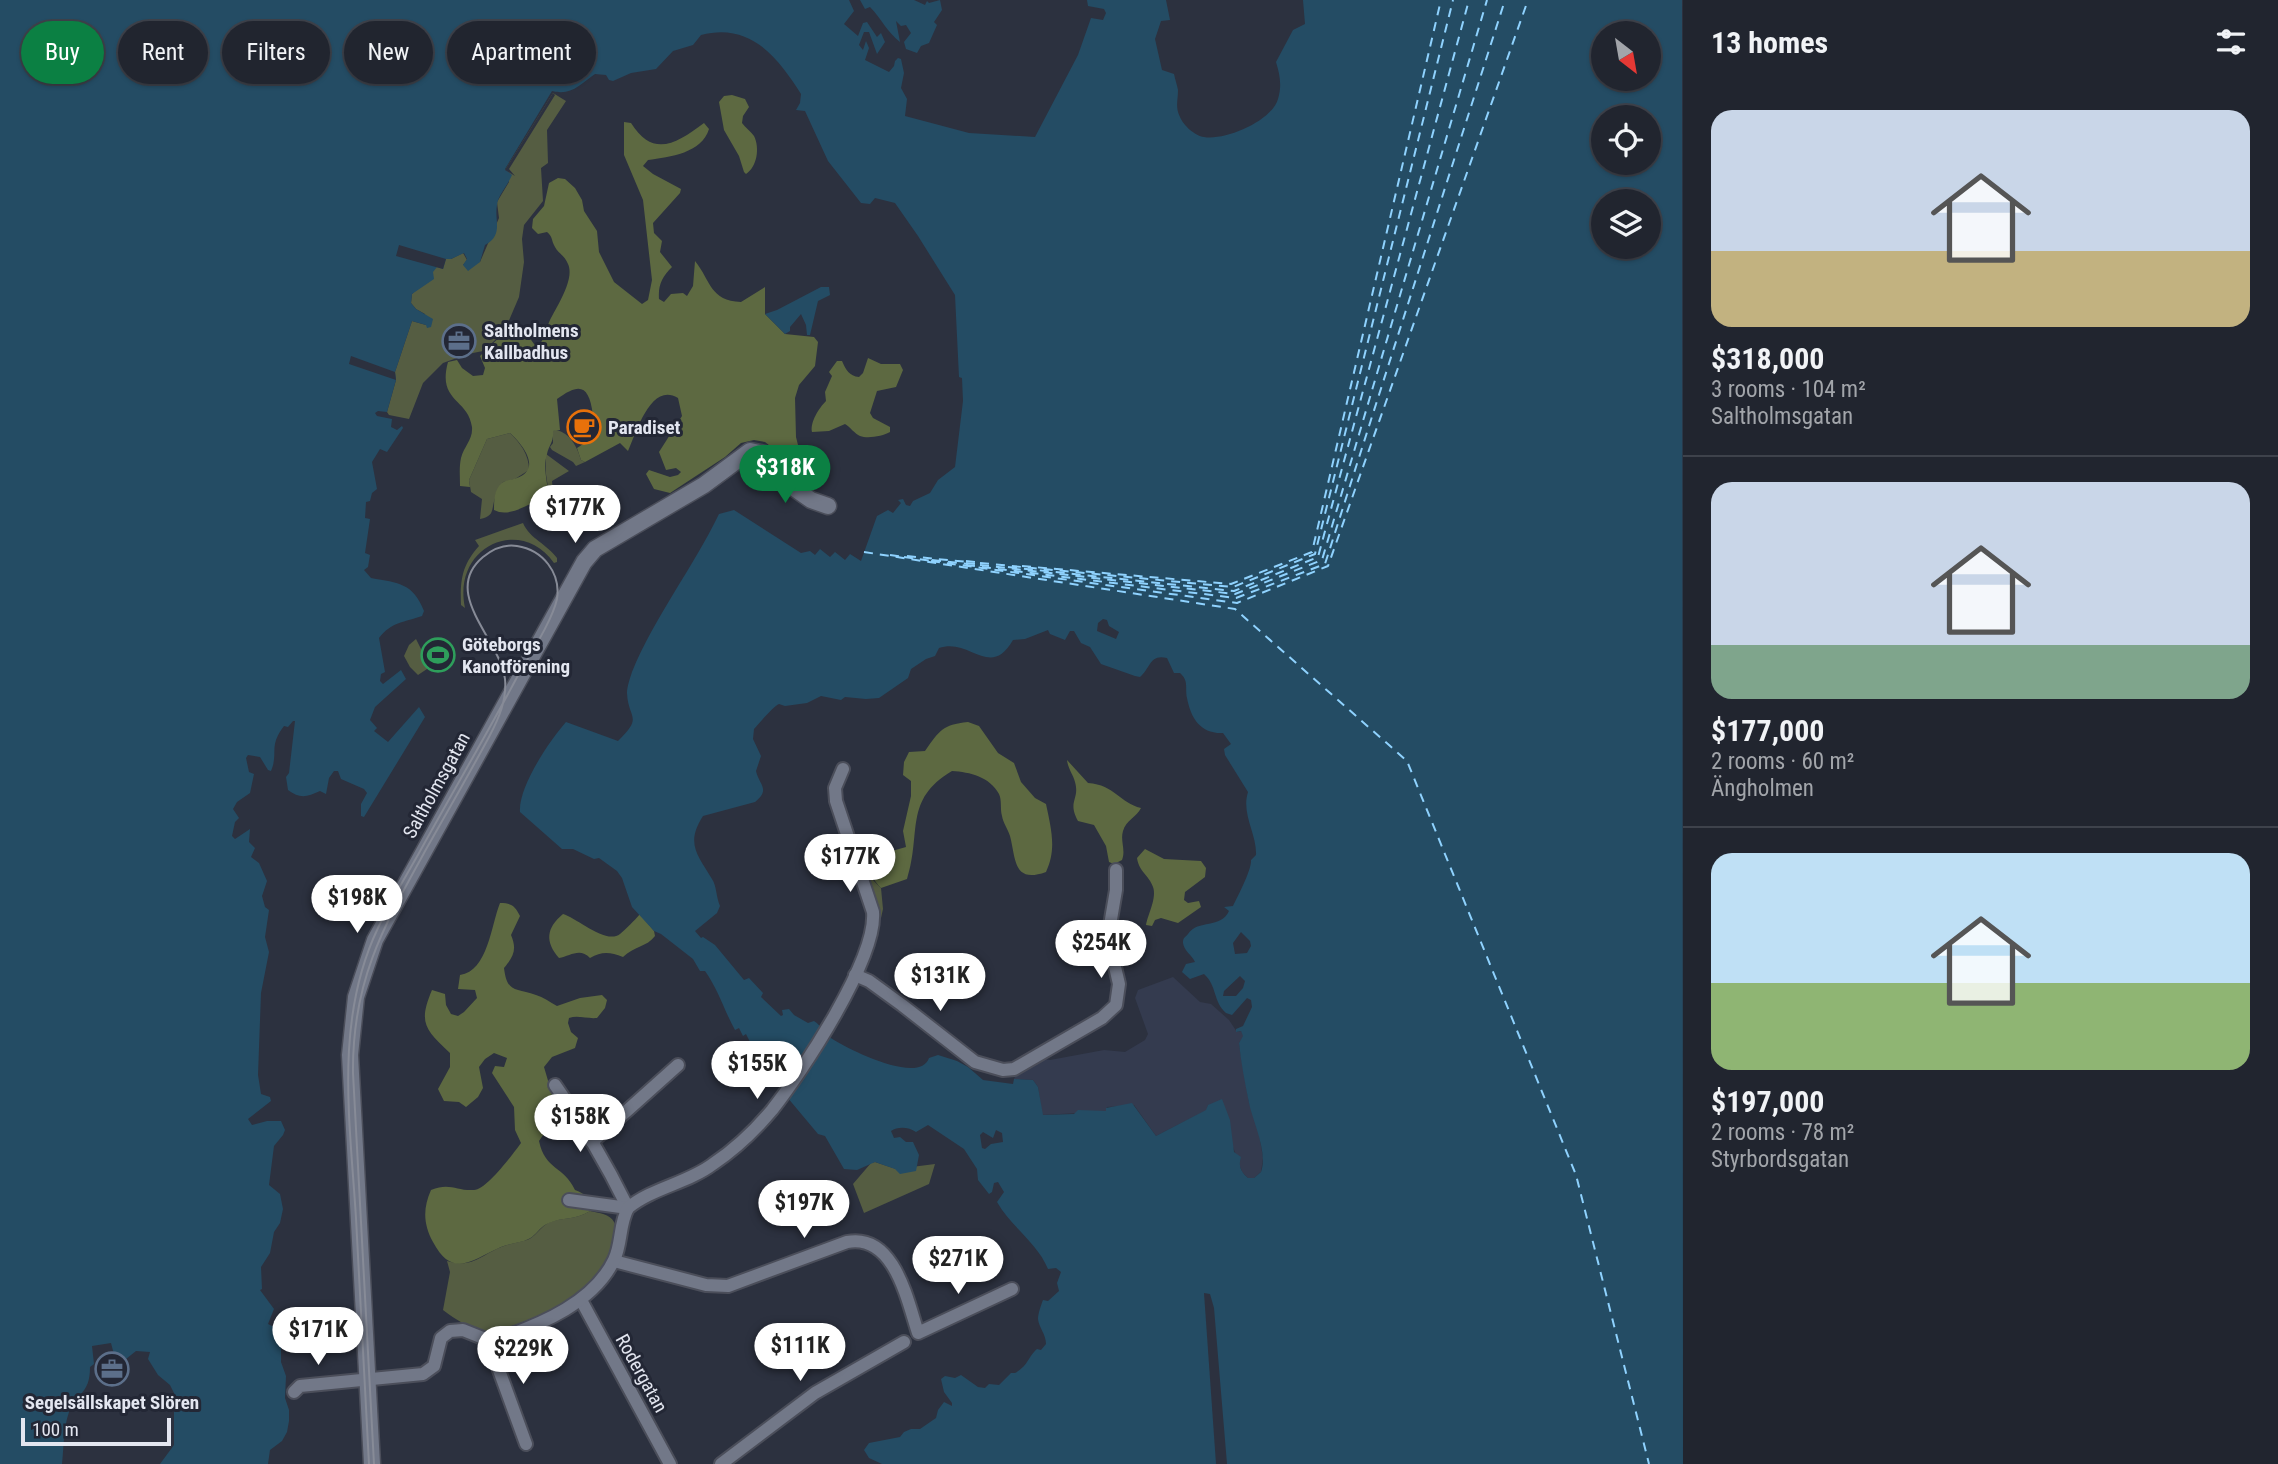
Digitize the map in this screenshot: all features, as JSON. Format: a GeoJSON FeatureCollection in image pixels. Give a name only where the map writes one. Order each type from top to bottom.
{"type":"FeatureCollection","features":[{"type":"Feature","properties":{"kind":"street","name":"Saltholmsgatan"},"geometry":{"type":"LineString","coordinates":[[372,1464],[350,1055],[353,1019],[370,951],[584,562],[595,549],[704,485],[750,451],[765,454],[791,486],[811,500],[828,506]]}},
{"type":"Feature","properties":{"kind":"street"},"geometry":{"type":"LineString","coordinates":[[569,1200],[628,1208],[709,1167],[771,1110],[834,1018],[855,975],[874,922],[836,801],[835,788],[843,769]]}},
{"type":"Feature","properties":{"kind":"street"},"geometry":{"type":"LineString","coordinates":[[855,975],[869,981],[975,1062],[1003,1070],[1014,1069],[1102,1018],[1116,1005],[1119,991],[1108,937],[1116,890],[1116,870]]}},
{"type":"Feature","properties":{"kind":"street"},"geometry":{"type":"LineString","coordinates":[[592,1142],[678,1065]]}},
{"type":"Feature","properties":{"kind":"street"},"geometry":{"type":"LineString","coordinates":[[294,1392],[300,1386],[413,1376],[428,1371],[436,1361],[441,1338],[450,1331],[463,1330],[488,1340],[510,1335],[581,1300],[597,1284],[614,1261],[628,1208],[611,1173],[555,1085]]}},
{"type":"Feature","properties":{"kind":"street"},"geometry":{"type":"LineString","coordinates":[[614,1261],[706,1284],[727,1286],[847,1242],[867,1241],[880,1249],[899,1278],[918,1333],[1012,1290]]}},
{"type":"Feature","properties":{"kind":"street","name":"Rodergatan"},"geometry":{"type":"LineString","coordinates":[[581,1300],[670,1464]]}},
{"type":"Feature","properties":{"kind":"street"},"geometry":{"type":"LineString","coordinates":[[488,1340],[526,1444]]}},
{"type":"Feature","properties":{"kind":"street"},"geometry":{"type":"LineString","coordinates":[[721,1464],[798,1404],[904,1342]]}},
{"type":"Feature","properties":{"kind":"shaded area"},"geometry":{"type":"Polygon","coordinates":[[[0,0],[849,0],[854,11],[844,24],[858,36],[863,23],[867,22],[877,37],[881,33],[885,42],[877,54],[869,32],[864,32],[859,45],[863,50],[866,41],[869,48],[865,60],[889,72],[895,61],[901,59],[904,73],[901,88],[907,99],[905,116],[969,133],[1035,137],[1078,55],[1091,18],[1103,20],[1106,13],[1104,9],[1088,6],[1087,0],[1166,0],[1170,20],[1161,21],[1155,39],[1162,70],[1174,74],[1178,90],[1178,110],[1184,123],[1197,135],[1213,137],[1247,128],[1274,107],[1280,85],[1276,62],[1293,30],[1305,24],[1303,0],[1682,0],[1683,1464],[882,1464],[869,1458],[864,1450],[869,1443],[900,1437],[911,1429],[920,1429],[936,1418],[944,1402],[952,1406],[944,1392],[941,1379],[945,1376],[955,1378],[961,1375],[978,1387],[999,1385],[1011,1373],[1023,1367],[1037,1349],[1041,1350],[1046,1344],[1038,1319],[1039,1312],[1043,1300],[1048,1301],[1059,1291],[1057,1283],[1061,1272],[1056,1268],[1048,1269],[1037,1251],[1003,1211],[997,1202],[1004,1192],[998,1182],[994,1183],[989,1194],[978,1180],[977,1169],[964,1149],[928,1125],[916,1132],[903,1128],[891,1131],[894,1138],[900,1137],[906,1142],[913,1142],[919,1155],[916,1171],[900,1174],[895,1169],[875,1162],[857,1170],[844,1169],[825,1136],[818,1134],[787,1097],[781,1077],[749,1054],[754,1050],[746,1034],[743,1036],[739,1028],[735,1030],[705,971],[700,971],[693,959],[654,931],[632,907],[617,871],[599,858],[594,859],[573,849],[562,849],[520,812],[529,777],[566,722],[618,741],[631,727],[633,717],[627,693],[632,672],[652,631],[719,514],[734,510],[801,553],[810,551],[815,555],[820,549],[830,557],[835,552],[845,560],[850,554],[861,561],[877,516],[888,510],[893,513],[901,503],[898,500],[903,499],[906,505],[910,506],[913,501],[930,493],[938,480],[955,467],[963,401],[962,378],[959,377],[955,295],[895,203],[875,198],[870,204],[861,203],[828,161],[805,111],[796,110],[801,94],[772,56],[749,38],[719,32],[701,35],[693,45],[673,51],[656,69],[631,73],[613,81],[606,75],[596,74],[596,21],[447,21],[447,84],[581,84],[565,92],[552,91],[505,169],[512,175],[498,201],[496,232],[485,245],[480,262],[468,271],[463,265],[467,259],[464,253],[446,259],[443,269],[437,267],[433,272],[434,279],[412,294],[411,303],[416,309],[433,319],[431,327],[427,328],[426,325],[412,321],[395,372],[396,380],[387,412],[375,413],[377,416],[392,419],[391,427],[397,430],[402,426],[403,428],[387,452],[380,449],[372,462],[377,489],[372,493],[370,501],[366,502],[365,518],[370,519],[365,553],[370,555],[368,567],[364,570],[371,578],[397,583],[410,590],[424,611],[422,616],[393,626],[379,638],[385,672],[381,674],[380,681],[383,684],[401,670],[406,679],[375,707],[370,720],[377,728],[374,731],[388,742],[419,707],[425,717],[364,817],[361,816],[361,804],[367,793],[341,779],[338,771],[334,771],[329,778],[326,794],[320,791],[300,796],[288,790],[286,777],[289,773],[295,721],[288,727],[284,726],[276,739],[271,771],[260,757],[248,755],[246,758],[249,772],[254,774],[250,793],[237,802],[233,809],[239,818],[235,822],[232,836],[235,839],[250,829],[249,842],[255,848],[251,857],[259,863],[267,881],[262,896],[265,907],[269,910],[265,937],[269,952],[261,993],[258,1075],[261,1094],[270,1097],[271,1101],[248,1119],[252,1125],[281,1121],[285,1130],[274,1146],[269,1185],[280,1194],[283,1209],[280,1223],[274,1232],[270,1253],[261,1267],[260,1290],[274,1309],[268,1324],[274,1327],[275,1336],[281,1339],[281,1362],[286,1376],[285,1398],[289,1410],[287,1432],[282,1441],[270,1450],[268,1464],[160,1464],[174,1445],[174,1393],[148,1359],[150,1352],[136,1351],[126,1359],[116,1362],[111,1343],[92,1346],[94,1364],[90,1367],[88,1383],[69,1412],[62,1464],[0,1464],[0,0]],[[1103,619],[1098,623],[1097,631],[1116,639],[1119,632],[1109,626],[1107,620],[1103,619]],[[1048,630],[1025,639],[1013,640],[996,657],[950,646],[939,648],[935,656],[911,669],[908,678],[879,698],[845,697],[841,700],[821,696],[807,703],[785,706],[779,704],[774,708],[754,729],[753,739],[761,756],[756,771],[763,787],[760,798],[755,802],[703,816],[695,834],[695,849],[714,882],[720,906],[717,913],[695,931],[701,938],[715,945],[744,980],[749,978],[763,993],[761,997],[781,1016],[782,1010],[789,1009],[808,1023],[814,1021],[842,1045],[899,1067],[913,1068],[923,1065],[929,1058],[938,1055],[968,1067],[983,1080],[1013,1084],[1014,1079],[1033,1080],[1038,1087],[1043,1115],[1074,1114],[1078,1110],[1106,1111],[1106,1108],[1132,1103],[1156,1136],[1222,1099],[1230,1120],[1234,1152],[1241,1157],[1240,1166],[1244,1173],[1248,1178],[1254,1178],[1261,1172],[1263,1155],[1242,1065],[1239,1043],[1243,1036],[1241,1031],[1236,1032],[1236,1029],[1243,1026],[1252,1007],[1251,1000],[1247,998],[1232,1015],[1226,1013],[1204,974],[1190,979],[1182,972],[1186,964],[1195,962],[1185,948],[1184,939],[1192,929],[1225,917],[1229,911],[1224,907],[1233,906],[1247,876],[1251,860],[1256,855],[1246,808],[1248,792],[1225,755],[1224,749],[1231,744],[1223,733],[1209,731],[1194,719],[1186,694],[1185,679],[1180,673],[1174,673],[1167,658],[1153,660],[1140,677],[1101,664],[1090,647],[1081,643],[1074,631],[1070,631],[1065,640],[1050,634],[1048,630]],[[1241,932],[1233,943],[1235,954],[1247,953],[1251,946],[1241,932]],[[1240,976],[1224,991],[1223,996],[1236,996],[1245,981],[1240,976]],[[996,1130],[993,1138],[983,1132],[980,1135],[982,1148],[1003,1142],[1002,1133],[996,1130]]]}},
{"type":"Feature","properties":{"kind":"shaded area"},"geometry":{"type":"Polygon","coordinates":[[[860,0],[914,0],[925,5],[927,1],[929,3],[940,0],[942,10],[934,22],[937,25],[929,43],[921,46],[917,53],[906,49],[904,42],[911,33],[906,25],[901,26],[896,21],[900,42],[870,7],[865,9],[860,0]]]}},
{"type":"Feature","properties":{"kind":"shaded area"},"geometry":{"type":"Polygon","coordinates":[[[821,287],[829,287],[830,295],[818,301],[810,335],[807,335],[801,314],[785,334],[765,314],[777,310],[821,287]]]}},
{"type":"Feature","properties":{"kind":"shaded area"},"geometry":{"type":"Polygon","coordinates":[[[1173,977],[1200,1002],[1211,1004],[1244,1036],[1239,1043],[1241,1056],[1263,1158],[1261,1172],[1254,1178],[1248,1178],[1242,1172],[1233,1147],[1208,1105],[1207,1110],[1156,1136],[1134,1105],[1107,1107],[1106,1111],[1097,1112],[1042,1115],[1038,1087],[1033,1080],[1014,1079],[1024,1055],[1050,1060],[1104,1050],[1125,1052],[1145,1040],[1148,1034],[1135,998],[1138,990],[1173,977]]]}},
{"type":"Feature","properties":{"kind":"green space"},"geometry":{"type":"Polygon","coordinates":[[[553,93],[566,101],[547,130],[548,163],[541,168],[543,201],[524,225],[524,262],[519,297],[504,332],[483,351],[443,363],[423,383],[409,419],[389,415],[387,412],[396,380],[351,356],[395,372],[412,321],[426,325],[425,314],[411,303],[412,294],[418,288],[399,245],[451,259],[463,253],[467,260],[463,265],[480,262],[499,218],[497,202],[509,182],[505,170],[553,93]]]}},
{"type":"Feature","properties":{"kind":"green space"},"geometry":{"type":"Polygon","coordinates":[[[732,95],[745,99],[749,107],[742,123],[754,136],[757,146],[755,162],[746,174],[724,130],[719,102],[724,96],[732,95]]]}},
{"type":"Feature","properties":{"kind":"green space"},"geometry":{"type":"Polygon","coordinates":[[[624,122],[631,123],[639,134],[656,144],[665,144],[684,137],[704,123],[709,129],[700,144],[692,149],[648,160],[643,166],[681,189],[653,223],[654,233],[662,241],[660,252],[672,267],[661,282],[659,299],[664,302],[671,294],[683,293],[687,296],[693,286],[695,261],[712,289],[723,298],[741,302],[765,287],[765,314],[785,334],[814,337],[818,342],[815,366],[799,385],[795,398],[798,445],[770,446],[754,440],[741,443],[725,457],[670,493],[654,489],[646,474],[649,470],[670,477],[681,472],[676,468],[666,470],[659,452],[682,416],[678,398],[668,395],[652,403],[640,422],[628,451],[620,443],[585,462],[581,460],[577,448],[594,432],[591,405],[586,392],[582,389],[572,390],[557,399],[560,430],[553,431],[545,464],[549,495],[514,511],[494,510],[497,488],[504,482],[523,475],[529,465],[529,459],[523,447],[510,433],[487,439],[469,480],[470,487],[460,486],[461,458],[472,427],[465,410],[447,385],[448,362],[457,360],[462,368],[473,376],[483,375],[485,368],[480,356],[510,327],[530,326],[529,337],[534,344],[539,345],[541,342],[564,292],[570,270],[550,235],[547,232],[538,234],[532,228],[533,219],[544,206],[549,183],[558,178],[565,179],[575,188],[582,200],[584,211],[597,231],[599,252],[614,282],[642,304],[648,300],[652,280],[643,200],[624,155],[624,122]]]}},
{"type":"Feature","properties":{"kind":"green space"},"geometry":{"type":"Polygon","coordinates":[[[868,358],[881,364],[900,364],[903,370],[896,387],[877,391],[870,413],[873,418],[890,427],[890,432],[875,437],[863,437],[845,424],[829,431],[812,432],[816,415],[826,401],[825,392],[832,376],[829,372],[837,361],[842,361],[848,372],[859,377],[868,358]]]}},
{"type":"Feature","properties":{"kind":"green space"},"geometry":{"type":"Polygon","coordinates":[[[553,431],[569,437],[581,460],[585,462],[576,466],[552,450],[550,447],[553,443],[553,431]]]}},
{"type":"Feature","properties":{"kind":"green space"},"geometry":{"type":"Polygon","coordinates":[[[510,433],[523,449],[529,470],[515,479],[503,482],[492,512],[480,519],[482,499],[471,492],[469,480],[487,439],[510,433]]]}},
{"type":"Feature","properties":{"kind":"green space"},"geometry":{"type":"Polygon","coordinates":[[[546,454],[569,471],[552,481],[553,492],[549,495],[546,474],[546,454]]]}},
{"type":"Feature","properties":{"kind":"green space"},"geometry":{"type":"Polygon","coordinates":[[[523,523],[530,533],[553,553],[557,562],[554,563],[540,549],[524,541],[507,540],[492,545],[478,554],[469,568],[464,587],[465,608],[461,605],[462,580],[469,560],[479,546],[475,540],[523,523]]]}},
{"type":"Feature","properties":{"kind":"green space"},"geometry":{"type":"Polygon","coordinates":[[[416,639],[429,665],[418,675],[404,656],[409,645],[416,639]]]}},
{"type":"Feature","properties":{"kind":"green space"},"geometry":{"type":"Polygon","coordinates":[[[968,722],[979,726],[998,753],[1014,763],[1021,782],[1035,798],[1046,804],[1052,847],[1046,872],[1027,875],[1018,867],[1003,819],[1000,796],[995,788],[979,776],[952,771],[926,794],[920,806],[907,879],[881,888],[872,873],[874,856],[906,847],[903,831],[911,796],[911,781],[903,775],[904,762],[909,752],[925,751],[942,730],[968,722]]]}},
{"type":"Feature","properties":{"kind":"green space"},"geometry":{"type":"Polygon","coordinates":[[[1067,760],[1088,783],[1105,787],[1141,808],[1123,831],[1122,860],[1114,864],[1109,862],[1106,846],[1094,825],[1078,821],[1074,809],[1076,788],[1067,760]]]}},
{"type":"Feature","properties":{"kind":"green space"},"geometry":{"type":"Polygon","coordinates":[[[1145,849],[1164,859],[1201,861],[1206,868],[1205,877],[1185,892],[1184,900],[1188,903],[1199,901],[1201,907],[1178,923],[1161,918],[1155,920],[1152,926],[1146,925],[1154,891],[1137,858],[1145,849]]]}},
{"type":"Feature","properties":{"kind":"green space"},"geometry":{"type":"Polygon","coordinates":[[[874,856],[870,865],[872,879],[881,888],[881,918],[878,918],[859,860],[874,856]]]}},
{"type":"Feature","properties":{"kind":"green space"},"geometry":{"type":"Polygon","coordinates":[[[500,903],[512,906],[520,916],[511,935],[514,952],[504,968],[510,986],[557,1006],[580,998],[602,995],[607,1000],[605,1008],[597,1018],[569,1018],[571,1032],[578,1038],[575,1048],[552,1057],[544,1067],[549,1084],[566,1107],[539,1141],[550,1163],[566,1176],[575,1190],[587,1198],[590,1211],[546,1224],[525,1241],[501,1247],[472,1261],[456,1263],[441,1254],[427,1229],[425,1210],[431,1190],[443,1187],[468,1190],[479,1188],[499,1171],[521,1143],[515,1130],[514,1107],[492,1073],[495,1066],[504,1067],[507,1058],[494,1053],[485,1059],[479,1067],[483,1088],[478,1097],[466,1107],[459,1102],[444,1101],[438,1089],[450,1067],[450,1053],[426,1025],[425,1010],[432,990],[445,994],[446,1005],[451,1014],[458,1016],[477,998],[475,990],[458,989],[460,975],[469,972],[483,956],[500,903]]]}},
{"type":"Feature","properties":{"kind":"green space"},"geometry":{"type":"Polygon","coordinates":[[[563,914],[600,934],[614,936],[620,934],[640,914],[655,936],[623,957],[606,953],[590,958],[582,953],[575,953],[559,958],[551,946],[549,935],[557,919],[563,914]]]}},
{"type":"Feature","properties":{"kind":"green space"},"geometry":{"type":"Polygon","coordinates":[[[871,1163],[896,1169],[935,1164],[929,1184],[864,1213],[853,1184],[871,1163]]]}},
{"type":"Feature","properties":{"kind":"green space"},"geometry":{"type":"Polygon","coordinates":[[[590,1211],[612,1219],[616,1238],[602,1267],[585,1288],[566,1302],[509,1327],[486,1331],[475,1329],[443,1310],[450,1272],[447,1261],[471,1262],[504,1246],[531,1238],[548,1223],[590,1211]]]}},
{"type":"Feature","properties":{"kind":"pier"},"geometry":{"type":"Polygon","coordinates":[[[553,93],[555,95],[509,169],[515,176],[505,170],[553,93]]]}},
{"type":"Feature","properties":{"kind":"pier"},"geometry":{"type":"Polygon","coordinates":[[[399,245],[446,259],[443,269],[396,256],[399,245]]]}},
{"type":"Feature","properties":{"kind":"pier"},"geometry":{"type":"Polygon","coordinates":[[[351,356],[395,372],[396,380],[349,364],[351,356]]]}},
{"type":"Feature","properties":{"kind":"pier"},"geometry":{"type":"Polygon","coordinates":[[[1204,1293],[1210,1294],[1214,1308],[1227,1464],[1216,1464],[1204,1293]]]}},
{"type":"Feature","properties":{"kind":"ferry route"},"geometry":{"type":"LineString","coordinates":[[1022,566],[1231,584],[1312,552],[1441,0]]}},
{"type":"Feature","properties":{"kind":"ferry route"},"geometry":{"type":"LineString","coordinates":[[980,563],[1233,587],[1315,554],[1453,0]]}},
{"type":"Feature","properties":{"kind":"ferry route"},"geometry":{"type":"LineString","coordinates":[[1008,567],[1234,591],[1318,557],[1469,0]]}},
{"type":"Feature","properties":{"kind":"ferry route"},"geometry":{"type":"LineString","coordinates":[[980,565],[1235,594],[1322,560],[1487,0]]}},
{"type":"Feature","properties":{"kind":"ferry route"},"geometry":{"type":"LineString","coordinates":[[966,565],[1236,598],[1325,564],[1505,0]]}},
{"type":"Feature","properties":{"kind":"ferry route"},"geometry":{"type":"LineString","coordinates":[[931,561],[1237,603],[1328,566],[1528,0]]}},
{"type":"Feature","properties":{"kind":"ferry route"},"geometry":{"type":"LineString","coordinates":[[864,552],[1235,609],[1407,761],[1576,1175],[1649,1464]]}},
{"type":"Feature","properties":{"kind":"ferry route"},"geometry":{"type":"LineString","coordinates":[[890,555],[905,557]]}},
{"type":"Feature","properties":{"kind":"ferry route"},"geometry":{"type":"LineString","coordinates":[[907,556],[968,562]]}},
{"type":"Feature","properties":{"kind":"ferry route"},"geometry":{"type":"LineString","coordinates":[[904,557],[933,561]]}},
{"type":"Feature","properties":{"kind":"ferry route"},"geometry":{"type":"LineString","coordinates":[[932,560],[968,564]]}},
{"type":"Feature","properties":{"kind":"ferry route"},"geometry":{"type":"LineString","coordinates":[[966,561],[982,563]]}},
{"type":"Feature","properties":{"kind":"ferry route"},"geometry":{"type":"LineString","coordinates":[[966,563],[982,565]]}},
{"type":"Feature","properties":{"kind":"tram line"},"geometry":{"type":"LineString","coordinates":[[369,1464],[349,1108],[348,1071],[355,998],[364,963],[383,918],[393,899],[479,746],[491,724],[503,703],[515,681],[539,640],[554,608],[557,589],[553,572],[535,552],[517,546],[499,548],[483,557],[471,571],[468,586],[476,616],[501,664],[505,679],[505,694],[503,702],[502,709],[383,932],[372,958],[358,1011],[353,1073],[374,1464]]}},
{"type":"Feature","properties":{"kind":"place","name":"Saltholmens Kallbadhus"},"geometry":{"type":"Point","coordinates":[459,341]}},
{"type":"Feature","properties":{"kind":"place","name":"Paradiset"},"geometry":{"type":"Point","coordinates":[584,427]}},
{"type":"Feature","properties":{"kind":"place","name":"Göteborgs Kanotförening"},"geometry":{"type":"Point","coordinates":[438,655]}},
{"type":"Feature","properties":{"kind":"place","name":"Segelsällskapet Slören"},"geometry":{"type":"Point","coordinates":[112,1369]}}]}
